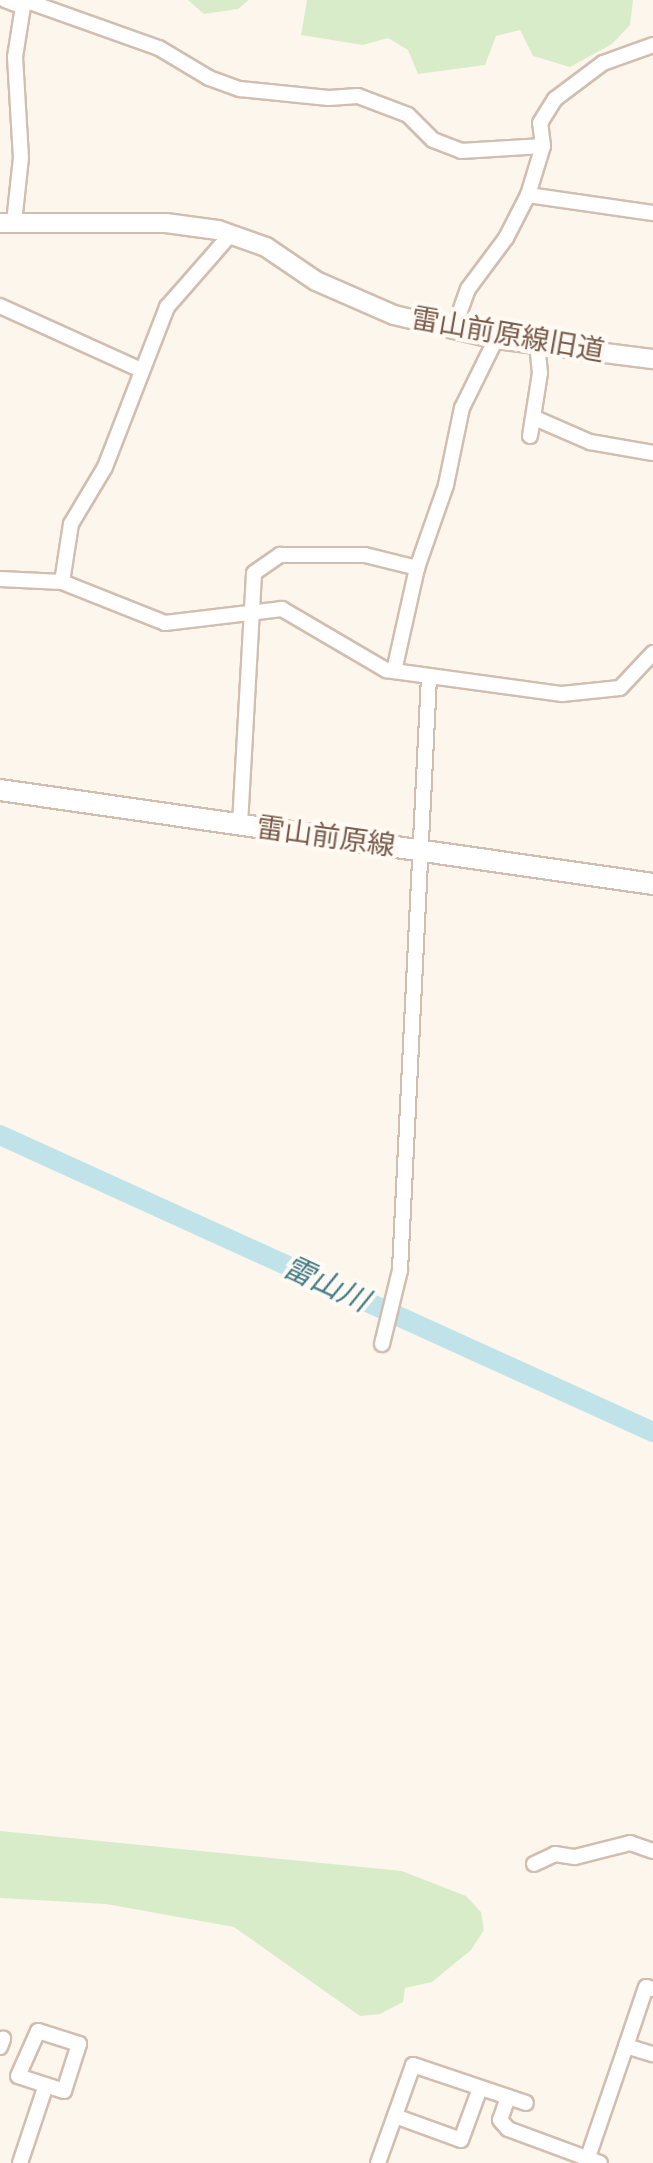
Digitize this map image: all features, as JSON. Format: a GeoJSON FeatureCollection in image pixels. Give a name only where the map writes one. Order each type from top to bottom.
{"type":"FeatureCollection","features":[{"type":"Feature","properties":{"kind":"main road","name":"雷山前原線"},"geometry":{"type":"LineString","coordinates":[[0,790],[653,884]]}},
{"type":"Feature","properties":{"kind":"street"},"geometry":{"type":"LineString","coordinates":[[5,0],[23,7]]}},
{"type":"Feature","properties":{"kind":"street"},"geometry":{"type":"LineString","coordinates":[[7,223],[21,158],[15,57],[24,0],[91,21],[240,89],[329,98],[358,96],[392,106],[433,140],[461,151],[543,146]]}},
{"type":"Feature","properties":{"kind":"street"},"geometry":{"type":"LineString","coordinates":[[454,328],[468,289],[506,238],[528,195],[543,146],[540,123],[564,90],[603,63],[653,45]]}},
{"type":"Feature","properties":{"kind":"street"},"geometry":{"type":"LineString","coordinates":[[0,54],[15,57]]}},
{"type":"Feature","properties":{"kind":"street"},"geometry":{"type":"LineString","coordinates":[[528,195],[653,213]]}},
{"type":"Feature","properties":{"kind":"street","name":"雷山前原線旧道"},"geometry":{"type":"LineString","coordinates":[[7,223],[166,223],[231,234],[266,247],[316,281],[373,307],[496,339],[653,359]]}},
{"type":"Feature","properties":{"kind":"street"},"geometry":{"type":"LineString","coordinates":[[62,582],[71,524],[105,467],[139,369],[167,307],[231,234]]}},
{"type":"Feature","properties":{"kind":"street"},"geometry":{"type":"LineString","coordinates":[[0,306],[139,369]]}},
{"type":"Feature","properties":{"kind":"street"},"geometry":{"type":"LineString","coordinates":[[394,671],[417,568],[446,485],[462,408],[496,339]]}},
{"type":"Feature","properties":{"kind":"street"},"geometry":{"type":"LineString","coordinates":[[530,436],[537,419],[537,344]]}},
{"type":"Feature","properties":{"kind":"street"},"geometry":{"type":"LineString","coordinates":[[537,419],[590,442],[653,453]]}},
{"type":"Feature","properties":{"kind":"street"},"geometry":{"type":"LineString","coordinates":[[240,824],[254,573],[280,555],[365,555],[417,568]]}},
{"type":"Feature","properties":{"kind":"street"},"geometry":{"type":"LineString","coordinates":[[0,579],[62,582],[165,623],[252,612],[293,612],[394,671],[572,694],[628,684],[653,653]]}},
{"type":"Feature","properties":{"kind":"street"},"geometry":{"type":"LineString","coordinates":[[382,1344],[397,1287],[429,676]]}},
{"type":"Feature","properties":{"kind":"street"},"geometry":{"type":"LineString","coordinates":[[534,1864],[555,1854],[575,1857],[630,1843],[653,1851]]}},
{"type":"Feature","properties":{"kind":"street"},"geometry":{"type":"LineString","coordinates":[[508,2097],[500,2120],[508,2129],[591,2161],[646,1987],[653,1989]]}},
{"type":"Feature","properties":{"kind":"street"},"geometry":{"type":"LineString","coordinates":[[38,2031],[79,2044],[64,2091],[46,2085],[18,2076],[38,2031]]}},
{"type":"Feature","properties":{"kind":"street"},"geometry":{"type":"LineString","coordinates":[[626,2046],[653,2054]]}},
{"type":"Feature","properties":{"kind":"street"},"geometry":{"type":"LineString","coordinates":[[378,2163],[413,2065],[526,2103]]}},
{"type":"Feature","properties":{"kind":"street"},"geometry":{"type":"LineString","coordinates":[[20,2163],[46,2085]]}},
{"type":"Feature","properties":{"kind":"street"},"geometry":{"type":"LineString","coordinates":[[395,2116],[461,2140],[480,2088]]}},
{"type":"Feature","properties":{"kind":"green space"},"geometry":{"type":"Polygon","coordinates":[[[188,0],[249,0],[238,9],[204,14],[188,0]]]}},
{"type":"Feature","properties":{"kind":"green space"},"geometry":{"type":"Polygon","coordinates":[[[307,0],[633,0],[630,25],[612,44],[570,67],[533,56],[520,30],[496,36],[485,65],[418,74],[408,50],[388,38],[363,45],[301,35],[307,0]]]}},
{"type":"Feature","properties":{"kind":"green space"},"geometry":{"type":"Polygon","coordinates":[[[0,1831],[402,1871],[466,1896],[481,1912],[484,1930],[471,1950],[432,1982],[405,1988],[403,2002],[380,2014],[360,2016],[234,1927],[106,1904],[0,1898],[0,1831]]]}},
{"type":"Feature","properties":{"kind":"waterway","name":"雷山川"},"geometry":{"type":"LineString","coordinates":[[0,1135],[653,1432]]}}]}
